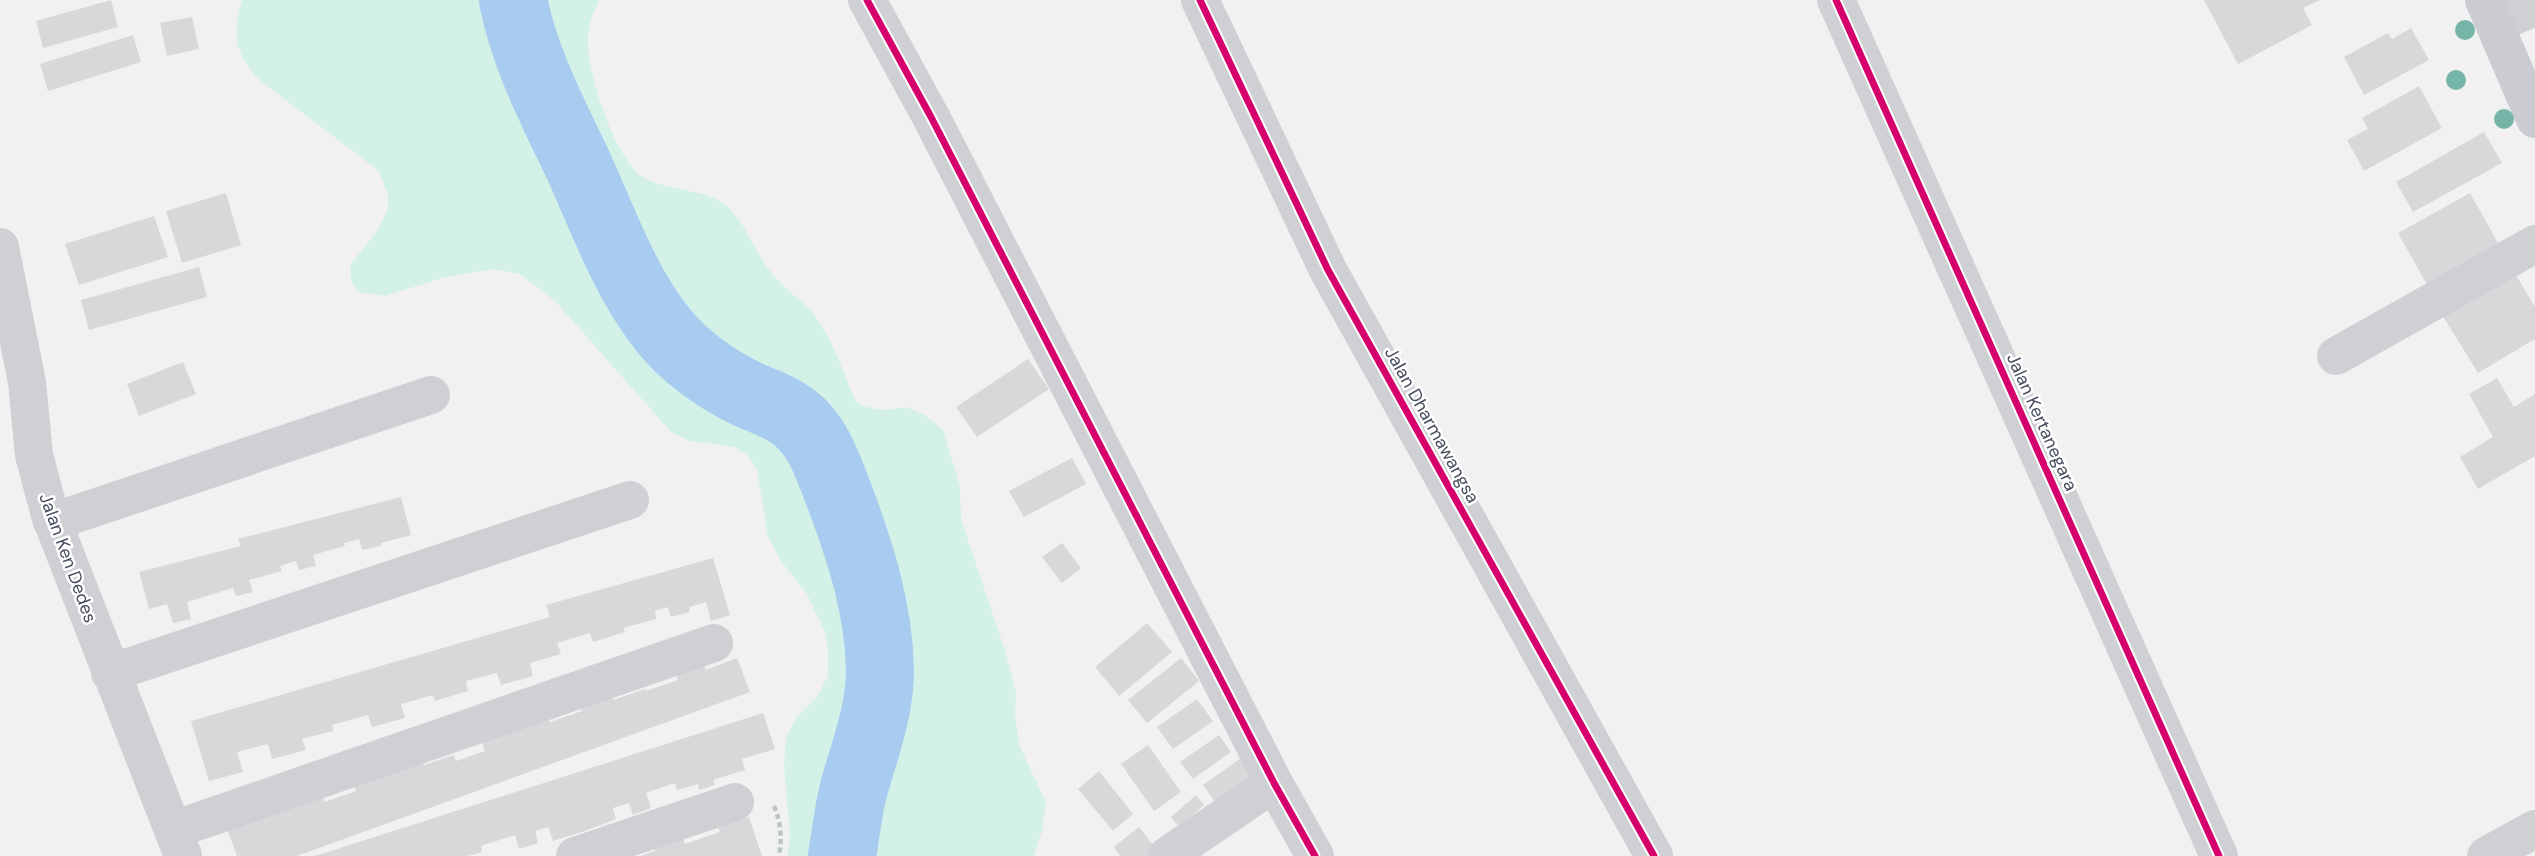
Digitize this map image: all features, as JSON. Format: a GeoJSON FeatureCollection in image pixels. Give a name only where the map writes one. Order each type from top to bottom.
{"type":"FeatureCollection","features":[{"type":"Feature","properties":{"kind":"main road"},"geometry":{"type":"LineString","coordinates":[[2489,12],[2535,119]]}},
{"type":"Feature","properties":{"kind":"street"},"geometry":{"type":"LineString","coordinates":[[867,0],[937,129],[1274,783],[1315,856]]}},
{"type":"Feature","properties":{"kind":"street","name":"Jalan Dharmawangsa"},"geometry":{"type":"LineString","coordinates":[[1200,0],[1328,270],[1654,856]]}},
{"type":"Feature","properties":{"kind":"street","name":"Jalan Kertanegara"},"geometry":{"type":"LineString","coordinates":[[1836,0],[2219,856]]}},
{"type":"Feature","properties":{"kind":"street"},"geometry":{"type":"LineString","coordinates":[[2489,12],[2535,7]]}},
{"type":"Feature","properties":{"kind":"street"},"geometry":{"type":"LineString","coordinates":[[2336,356],[2535,244]]}},
{"type":"Feature","properties":{"kind":"street","name":"Jalan Ken Dedes"},"geometry":{"type":"LineString","coordinates":[[0,247],[27,382],[34,455],[52,522],[178,843]]}},
{"type":"Feature","properties":{"kind":"street"},"geometry":{"type":"LineString","coordinates":[[52,522],[432,395]]}},
{"type":"Feature","properties":{"kind":"street"},"geometry":{"type":"LineString","coordinates":[[110,673],[630,500]]}},
{"type":"Feature","properties":{"kind":"street"},"geometry":{"type":"LineString","coordinates":[[178,843],[714,643]]}},
{"type":"Feature","properties":{"kind":"street"},"geometry":{"type":"LineString","coordinates":[[1167,856],[1274,783]]}},
{"type":"Feature","properties":{"kind":"street"},"geometry":{"type":"LineString","coordinates":[[575,856],[735,802]]}},
{"type":"Feature","properties":{"kind":"street"},"geometry":{"type":"LineString","coordinates":[[2486,856],[2535,830]]}},
{"type":"Feature","properties":{"kind":"green space"},"geometry":{"type":"Polygon","coordinates":[[[242,0],[599,0],[588,35],[591,69],[613,135],[634,170],[656,183],[711,197],[730,209],[773,274],[818,320],[856,402],[883,410],[907,407],[925,415],[943,430],[960,486],[961,520],[1004,647],[1016,692],[1015,715],[1020,747],[1046,802],[1042,831],[1034,856],[787,856],[790,837],[784,766],[786,738],[795,719],[817,697],[828,676],[828,649],[825,632],[807,594],[781,561],[768,537],[757,470],[747,455],[736,448],[690,441],[671,432],[555,301],[520,274],[493,269],[442,278],[385,296],[358,292],[351,280],[350,265],[378,230],[388,209],[388,195],[379,171],[258,79],[244,59],[237,42],[237,23],[242,0]]]}},
{"type":"Feature","properties":{"kind":"building"},"geometry":{"type":"Polygon","coordinates":[[[111,0],[118,27],[43,48],[36,21],[111,0]]]}},
{"type":"Feature","properties":{"kind":"building"},"geometry":{"type":"Polygon","coordinates":[[[2204,0],[2320,0],[2303,8],[2312,25],[2238,64],[2204,0]]]}},
{"type":"Feature","properties":{"kind":"building"},"geometry":{"type":"Polygon","coordinates":[[[192,17],[199,49],[167,56],[160,23],[192,17]]]}},
{"type":"Feature","properties":{"kind":"building"},"geometry":{"type":"Polygon","coordinates":[[[2411,28],[2429,60],[2364,95],[2344,57],[2388,33],[2392,39],[2411,28]]]}},
{"type":"Feature","properties":{"kind":"building"},"geometry":{"type":"Polygon","coordinates":[[[133,35],[141,62],[48,91],[40,64],[133,35]]]}},
{"type":"Feature","properties":{"kind":"building"},"geometry":{"type":"Polygon","coordinates":[[[2419,86],[2442,128],[2364,171],[2347,140],[2368,129],[2362,118],[2419,86]]]}},
{"type":"Feature","properties":{"kind":"building"},"geometry":{"type":"Polygon","coordinates":[[[2484,132],[2502,163],[2413,212],[2396,182],[2484,132]]]}},
{"type":"Feature","properties":{"kind":"building"},"geometry":{"type":"Polygon","coordinates":[[[226,193],[241,245],[182,263],[166,211],[226,193]]]}},
{"type":"Feature","properties":{"kind":"building"},"geometry":{"type":"Polygon","coordinates":[[[2470,193],[2502,250],[2430,290],[2398,233],[2470,193]]]}},
{"type":"Feature","properties":{"kind":"building"},"geometry":{"type":"Polygon","coordinates":[[[154,216],[168,257],[79,285],[65,244],[154,216]]]}},
{"type":"Feature","properties":{"kind":"building"},"geometry":{"type":"Polygon","coordinates":[[[199,267],[207,297],[89,330],[81,300],[199,267]]]}},
{"type":"Feature","properties":{"kind":"building"},"geometry":{"type":"Polygon","coordinates":[[[2513,270],[2535,307],[2535,339],[2478,373],[2441,313],[2513,270]]]}},
{"type":"Feature","properties":{"kind":"building"},"geometry":{"type":"Polygon","coordinates":[[[1028,359],[1049,389],[977,437],[956,407],[1028,359]]]}},
{"type":"Feature","properties":{"kind":"building"},"geometry":{"type":"Polygon","coordinates":[[[183,362],[196,394],[139,416],[127,384],[183,362]]]}},
{"type":"Feature","properties":{"kind":"building"},"geometry":{"type":"Polygon","coordinates":[[[2497,378],[2514,407],[2535,394],[2535,456],[2478,489],[2460,457],[2493,437],[2469,394],[2497,378]]]}},
{"type":"Feature","properties":{"kind":"building"},"geometry":{"type":"Polygon","coordinates":[[[1072,458],[1086,484],[1024,517],[1009,491],[1072,458]]]}},
{"type":"Feature","properties":{"kind":"building"},"geometry":{"type":"Polygon","coordinates":[[[401,497],[411,535],[362,550],[359,539],[344,543],[345,546],[313,555],[316,566],[299,570],[296,561],[280,566],[282,571],[249,580],[253,592],[236,596],[233,588],[187,602],[191,619],[173,623],[167,604],[149,609],[139,572],[241,546],[238,539],[401,497]]]}},
{"type":"Feature","properties":{"kind":"building"},"geometry":{"type":"Polygon","coordinates":[[[1062,543],[1081,568],[1062,583],[1042,557],[1062,543]]]}},
{"type":"Feature","properties":{"kind":"building"},"geometry":{"type":"Polygon","coordinates":[[[713,558],[730,615],[711,621],[706,602],[689,607],[690,612],[671,617],[668,607],[655,611],[656,619],[623,628],[625,632],[593,642],[590,633],[557,643],[561,654],[530,663],[533,676],[501,685],[497,673],[466,681],[468,691],[435,701],[433,695],[401,704],[405,718],[372,727],[368,715],[332,725],[333,731],[302,739],[306,750],[272,759],[268,744],[237,752],[243,772],[209,781],[191,721],[550,617],[546,605],[713,558]]]}},
{"type":"Feature","properties":{"kind":"building"},"geometry":{"type":"Polygon","coordinates":[[[1147,623],[1172,652],[1119,696],[1095,667],[1147,623]]]}},
{"type":"Feature","properties":{"kind":"building"},"geometry":{"type":"Polygon","coordinates":[[[737,658],[750,692],[297,856],[237,856],[224,821],[322,794],[325,802],[356,791],[354,785],[421,756],[424,765],[454,755],[456,761],[485,751],[482,742],[547,716],[550,722],[582,711],[580,704],[611,693],[613,700],[645,689],[646,691],[678,680],[675,674],[703,663],[706,670],[737,658]]]}},
{"type":"Feature","properties":{"kind":"building"},"geometry":{"type":"Polygon","coordinates":[[[1181,658],[1199,681],[1147,723],[1128,700],[1181,658]]]}},
{"type":"Feature","properties":{"kind":"building"},"geometry":{"type":"Polygon","coordinates":[[[1197,699],[1213,721],[1173,749],[1157,727],[1197,699]]]}},
{"type":"Feature","properties":{"kind":"building"},"geometry":{"type":"Polygon","coordinates":[[[763,713],[775,749],[742,759],[745,770],[713,780],[715,785],[699,790],[698,784],[677,790],[675,783],[646,793],[651,808],[633,815],[629,803],[613,808],[616,819],[585,831],[553,841],[548,827],[535,831],[538,843],[519,849],[515,835],[481,846],[482,852],[468,856],[315,856],[763,713]]]}},
{"type":"Feature","properties":{"kind":"building"},"geometry":{"type":"Polygon","coordinates":[[[1219,735],[1231,752],[1193,779],[1180,762],[1219,735]]]}},
{"type":"Feature","properties":{"kind":"building"},"geometry":{"type":"Polygon","coordinates":[[[1148,745],[1181,792],[1154,811],[1121,764],[1148,745]]]}},
{"type":"Feature","properties":{"kind":"building"},"geometry":{"type":"Polygon","coordinates":[[[1241,758],[1254,775],[1216,803],[1203,785],[1241,758]]]}},
{"type":"Feature","properties":{"kind":"building"},"geometry":{"type":"Polygon","coordinates":[[[1099,771],[1133,814],[1113,831],[1078,789],[1099,771]]]}},
{"type":"Feature","properties":{"kind":"building"},"geometry":{"type":"Polygon","coordinates":[[[1196,795],[1204,805],[1179,827],[1171,817],[1196,795]]]}},
{"type":"Feature","properties":{"kind":"building"},"geometry":{"type":"Polygon","coordinates":[[[749,817],[762,856],[640,856],[655,851],[653,845],[682,835],[685,844],[720,832],[718,827],[749,817]]]}},
{"type":"Feature","properties":{"kind":"building"},"geometry":{"type":"Polygon","coordinates":[[[1139,827],[1157,850],[1149,856],[1120,856],[1114,847],[1139,827]]]}},
{"type":"Feature","properties":{"kind":"waterway"},"geometry":{"type":"LineString","coordinates":[[513,0],[525,44],[541,85],[616,252],[650,312],[672,340],[700,366],[732,386],[795,418],[810,434],[822,453],[839,495],[867,581],[876,625],[880,670],[875,715],[852,796],[842,856]]}},
{"type":"Feature","properties":{"kind":"cycle path"},"geometry":{"type":"LineString","coordinates":[[867,0],[931,117],[1274,783],[1315,856]]}},
{"type":"Feature","properties":{"kind":"cycle path"},"geometry":{"type":"LineString","coordinates":[[1200,0],[1328,270],[1654,856]]}},
{"type":"Feature","properties":{"kind":"cycle path"},"geometry":{"type":"LineString","coordinates":[[1836,0],[2219,856]]}}]}
